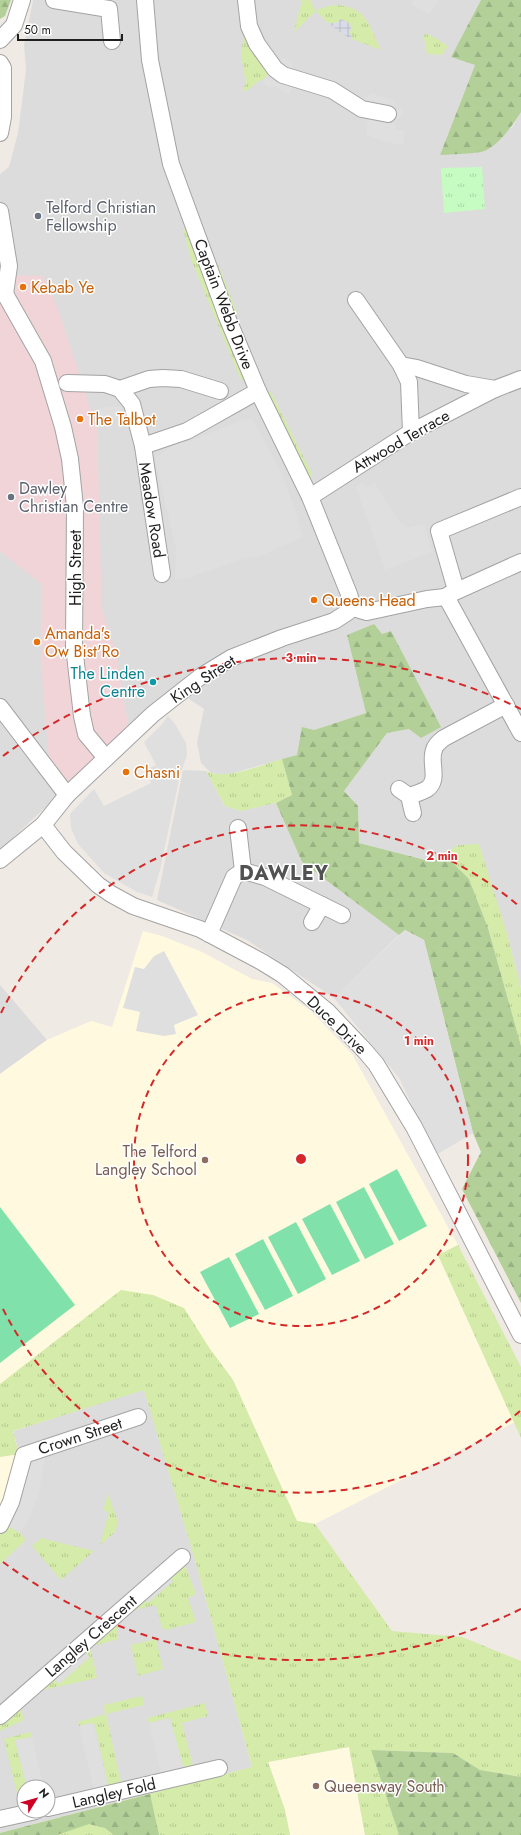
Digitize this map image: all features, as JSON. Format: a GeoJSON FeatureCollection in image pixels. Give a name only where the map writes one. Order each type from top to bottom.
{"type":"FeatureCollection","features":[{"type":"Feature","properties":{"kind":"street"},"geometry":{"type":"LineString","coordinates":[[0,40],[14,25],[22,0]]}},
{"type":"Feature","properties":{"kind":"street"},"geometry":{"type":"LineString","coordinates":[[54,0],[109,9],[112,41]]}},
{"type":"Feature","properties":{"kind":"street","name":"Captain Webb Drive"},"geometry":{"type":"LineString","coordinates":[[145,0],[150,60],[171,164],[209,270],[258,391],[310,497],[350,601]]}},
{"type":"Feature","properties":{"kind":"street"},"geometry":{"type":"LineString","coordinates":[[246,0],[249,26],[257,44],[275,68],[283,75],[332,90],[362,109],[388,114]]}},
{"type":"Feature","properties":{"kind":"street"},"geometry":{"type":"LineString","coordinates":[[0,63],[3,68],[3,117],[0,133]]}},
{"type":"Feature","properties":{"kind":"street"},"geometry":{"type":"LineString","coordinates":[[0,211],[9,266],[3,295]]}},
{"type":"Feature","properties":{"kind":"street","name":"High Street"},"geometry":{"type":"LineString","coordinates":[[3,295],[43,361],[63,426],[70,459],[75,514],[74,646],[82,716],[86,734],[106,758]]}},
{"type":"Feature","properties":{"kind":"street"},"geometry":{"type":"LineString","coordinates":[[356,300],[401,365],[409,382],[411,432]]}},
{"type":"Feature","properties":{"kind":"street","name":"Attwood Terrace"},"geometry":{"type":"LineString","coordinates":[[401,365],[417,368],[466,384],[494,388]]}},
{"type":"Feature","properties":{"kind":"street"},"geometry":{"type":"LineString","coordinates":[[67,383],[105,384],[120,389],[149,379],[163,378],[181,379],[220,391]]}},
{"type":"Feature","properties":{"kind":"street","name":"Attwood Terrace"},"geometry":{"type":"LineString","coordinates":[[310,497],[411,432],[494,388],[521,379]]}},
{"type":"Feature","properties":{"kind":"street","name":"Meadow Road"},"geometry":{"type":"LineString","coordinates":[[120,389],[132,404],[143,446],[162,574]]}},
{"type":"Feature","properties":{"kind":"street","name":"Meadow Road"},"geometry":{"type":"LineString","coordinates":[[143,446],[193,428],[258,391]]}},
{"type":"Feature","properties":{"kind":"street"},"geometry":{"type":"LineString","coordinates":[[412,813],[404,793],[427,789],[432,784],[434,776],[433,755],[437,744],[444,738],[516,718],[450,602],[450,594],[439,530],[521,497]]}},
{"type":"Feature","properties":{"kind":"street"},"geometry":{"type":"LineString","coordinates":[[350,601],[367,612],[450,594],[521,562]]}},
{"type":"Feature","properties":{"kind":"street","name":"King Street"},"geometry":{"type":"LineString","coordinates":[[0,860],[42,825],[67,794],[153,714],[222,663],[256,648],[334,621],[348,612],[350,601]]}},
{"type":"Feature","properties":{"kind":"street"},"geometry":{"type":"LineString","coordinates":[[0,708],[67,794]]}},
{"type":"Feature","properties":{"kind":"street","name":"Duce Drive"},"geometry":{"type":"LineString","coordinates":[[42,825],[64,852],[98,885],[119,899],[133,906],[232,944],[283,975],[328,1012],[376,1064],[414,1127],[521,1335]]}},
{"type":"Feature","properties":{"kind":"street"},"geometry":{"type":"LineString","coordinates":[[238,828],[243,871]]}},
{"type":"Feature","properties":{"kind":"street"},"geometry":{"type":"LineString","coordinates":[[209,934],[234,877],[243,871],[265,877],[342,915]]}},
{"type":"Feature","properties":{"kind":"street"},"geometry":{"type":"LineString","coordinates":[[312,922],[322,905]]}},
{"type":"Feature","properties":{"kind":"street","name":"Crown Street"},"geometry":{"type":"LineString","coordinates":[[0,1525],[11,1502],[24,1455],[138,1417]]}},
{"type":"Feature","properties":{"kind":"street","name":"Langley Crescent"},"geometry":{"type":"LineString","coordinates":[[0,1716],[182,1556]]}},
{"type":"Feature","properties":{"kind":"street","name":"Langley Fold"},"geometry":{"type":"LineString","coordinates":[[56,1806],[219,1768]]}},
{"type":"Feature","properties":{"kind":"street"},"geometry":{"type":"LineString","coordinates":[[0,1819],[16,1815]]}},
{"type":"Feature","properties":{"kind":"shaded area"},"geometry":{"type":"Polygon","coordinates":[[[33,0],[481,0],[451,57],[475,65],[440,155],[493,145],[513,126],[521,112],[521,988],[506,930],[458,845],[433,862],[359,843],[358,806],[344,791],[387,733],[409,729],[391,631],[382,634],[347,635],[366,713],[314,730],[297,755],[226,775],[211,773],[201,763],[197,742],[204,709],[173,688],[0,850],[0,174],[9,167],[18,133],[26,69],[24,45],[33,0]]]}},
{"type":"Feature","properties":{"kind":"shaded area"},"geometry":{"type":"Polygon","coordinates":[[[414,0],[439,0],[433,10],[428,14],[411,4],[414,0]]]}},
{"type":"Feature","properties":{"kind":"shaded area"},"geometry":{"type":"Polygon","coordinates":[[[341,19],[348,22],[351,26],[350,33],[352,39],[328,23],[336,23],[341,19]]]}},
{"type":"Feature","properties":{"kind":"shaded area"},"geometry":{"type":"Polygon","coordinates":[[[283,58],[293,62],[290,78],[294,79],[290,95],[275,86],[268,87],[262,81],[283,58]]]}},
{"type":"Feature","properties":{"kind":"shaded area"},"geometry":{"type":"Polygon","coordinates":[[[372,93],[395,101],[394,111],[403,108],[401,116],[396,120],[395,124],[396,129],[405,131],[403,145],[387,142],[366,135],[368,118],[362,109],[364,99],[372,93]]]}},
{"type":"Feature","properties":{"kind":"shaded area"},"geometry":{"type":"Polygon","coordinates":[[[0,246],[8,275],[43,276],[58,309],[97,429],[102,609],[116,653],[129,730],[65,791],[49,760],[41,665],[41,584],[0,551],[0,246]]]}},
{"type":"Feature","properties":{"kind":"shaded area"},"geometry":{"type":"Polygon","coordinates":[[[121,407],[123,416],[112,421],[101,421],[98,408],[121,407]]]}},
{"type":"Feature","properties":{"kind":"shaded area"},"geometry":{"type":"Polygon","coordinates":[[[252,419],[278,466],[292,501],[303,537],[260,556],[240,560],[188,578],[175,579],[176,548],[155,459],[175,444],[193,440],[237,422],[252,419]]]}},
{"type":"Feature","properties":{"kind":"shaded area"},"geometry":{"type":"Polygon","coordinates":[[[362,483],[366,487],[375,483],[398,520],[408,528],[424,524],[432,552],[385,570],[356,487],[362,483]]]}},
{"type":"Feature","properties":{"kind":"shaded area"},"geometry":{"type":"Polygon","coordinates":[[[168,716],[175,724],[186,743],[187,755],[180,775],[160,870],[152,897],[137,892],[104,873],[78,844],[71,828],[70,814],[94,789],[104,806],[151,783],[146,770],[156,765],[144,742],[168,716]]]}},
{"type":"Feature","properties":{"kind":"shaded area"},"geometry":{"type":"Polygon","coordinates":[[[183,770],[206,771],[225,806],[241,811],[276,803],[302,862],[399,935],[334,998],[247,940],[157,900],[183,770]]]}},
{"type":"Feature","properties":{"kind":"shaded area"},"geometry":{"type":"Polygon","coordinates":[[[405,930],[424,940],[473,1133],[436,1155],[399,1078],[334,998],[405,930]]]}},
{"type":"Feature","properties":{"kind":"shaded area","name":"The Telford Langley School"},"geometry":{"type":"Polygon","coordinates":[[[143,931],[162,936],[202,952],[252,979],[272,983],[312,1012],[352,1054],[458,1245],[438,1255],[515,1422],[315,1524],[297,1521],[233,1380],[210,1349],[144,1389],[13,1431],[19,1454],[0,1513],[0,1074],[47,1040],[91,1021],[112,1027],[143,931]]]}},
{"type":"Feature","properties":{"kind":"shaded area"},"geometry":{"type":"Polygon","coordinates":[[[164,951],[198,1015],[174,1025],[176,1034],[164,1036],[136,1031],[140,1012],[123,1008],[135,967],[144,969],[154,956],[164,951]]]}},
{"type":"Feature","properties":{"kind":"shaded area"},"geometry":{"type":"Polygon","coordinates":[[[0,985],[47,1040],[0,1074],[0,985]]]}},
{"type":"Feature","properties":{"kind":"shaded area"},"geometry":{"type":"Polygon","coordinates":[[[144,1389],[195,1560],[252,1767],[56,1818],[56,1779],[16,1779],[16,1819],[53,1819],[0,1833],[0,1513],[19,1454],[13,1431],[144,1389]]]}},
{"type":"Feature","properties":{"kind":"shaded area"},"geometry":{"type":"Polygon","coordinates":[[[47,1447],[39,1493],[28,1521],[20,1533],[2,1522],[24,1455],[47,1447]]]}},
{"type":"Feature","properties":{"kind":"shaded area"},"geometry":{"type":"Polygon","coordinates":[[[166,1571],[173,1581],[148,1603],[140,1594],[166,1571]]]}},
{"type":"Feature","properties":{"kind":"shaded area"},"geometry":{"type":"Polygon","coordinates":[[[80,1646],[90,1657],[59,1684],[49,1673],[80,1646]]]}},
{"type":"Feature","properties":{"kind":"shaded area"},"geometry":{"type":"Polygon","coordinates":[[[170,1718],[186,1777],[163,1782],[149,1723],[170,1718]]]}},
{"type":"Feature","properties":{"kind":"shaded area"},"geometry":{"type":"Polygon","coordinates":[[[93,1723],[110,1794],[96,1798],[79,1726],[93,1723]]]}},
{"type":"Feature","properties":{"kind":"shaded area"},"geometry":{"type":"Polygon","coordinates":[[[32,1737],[41,1779],[25,1779],[15,1740],[32,1737]]]}},
{"type":"Feature","properties":{"kind":"shaded area","name":"Queensway South"},"geometry":{"type":"Polygon","coordinates":[[[349,1747],[365,1835],[290,1835],[285,1810],[268,1762],[349,1747]]]}},
{"type":"Feature","properties":{"kind":"green space"},"geometry":{"type":"Polygon","coordinates":[[[0,0],[11,0],[5,16],[0,19],[0,0]]]}},
{"type":"Feature","properties":{"kind":"green space"},"geometry":{"type":"Polygon","coordinates":[[[302,0],[310,0],[316,11],[294,32],[302,0]]]}},
{"type":"Feature","properties":{"kind":"green space"},"geometry":{"type":"Polygon","coordinates":[[[481,0],[521,0],[521,112],[504,135],[487,150],[476,153],[440,155],[475,65],[451,57],[481,0]]]}},
{"type":"Feature","properties":{"kind":"green space"},"geometry":{"type":"Polygon","coordinates":[[[337,5],[357,11],[363,15],[369,24],[381,50],[352,39],[350,33],[351,26],[328,23],[316,11],[329,6],[337,5]]]}},
{"type":"Feature","properties":{"kind":"green space"},"geometry":{"type":"Polygon","coordinates":[[[244,34],[275,69],[262,81],[260,80],[245,92],[243,88],[246,84],[241,55],[244,34]]]}},
{"type":"Feature","properties":{"kind":"green space"},"geometry":{"type":"Polygon","coordinates":[[[423,34],[430,35],[448,46],[442,55],[427,54],[423,34]]]}},
{"type":"Feature","properties":{"kind":"green space"},"geometry":{"type":"Polygon","coordinates":[[[482,167],[485,209],[444,213],[441,168],[482,167]]]}},
{"type":"Feature","properties":{"kind":"green space"},"geometry":{"type":"Polygon","coordinates":[[[193,225],[204,256],[219,266],[237,313],[227,317],[258,391],[240,378],[192,262],[183,229],[193,225]]]}},
{"type":"Feature","properties":{"kind":"green space"},"geometry":{"type":"Polygon","coordinates":[[[258,391],[271,392],[312,474],[310,497],[258,391]]]}},
{"type":"Feature","properties":{"kind":"green space"},"geometry":{"type":"Polygon","coordinates":[[[374,624],[382,634],[391,631],[441,727],[421,738],[409,729],[387,733],[344,791],[358,806],[359,843],[433,862],[444,854],[469,879],[488,928],[521,1046],[521,1303],[462,1189],[481,1152],[473,1133],[424,940],[405,930],[399,935],[302,862],[276,803],[292,795],[282,759],[297,755],[302,727],[314,730],[366,713],[347,635],[374,624]]]}},
{"type":"Feature","properties":{"kind":"green space"},"geometry":{"type":"Polygon","coordinates":[[[282,759],[292,795],[276,803],[241,811],[225,806],[206,771],[214,774],[233,773],[282,759]]]}},
{"type":"Feature","properties":{"kind":"green space"},"geometry":{"type":"Polygon","coordinates":[[[479,844],[506,930],[521,988],[521,1046],[488,928],[469,879],[444,854],[458,845],[479,844]]]}},
{"type":"Feature","properties":{"kind":"green space"},"geometry":{"type":"Polygon","coordinates":[[[397,1169],[427,1226],[399,1241],[369,1184],[397,1169]]]}},
{"type":"Feature","properties":{"kind":"green space"},"geometry":{"type":"Polygon","coordinates":[[[364,1187],[394,1244],[365,1259],[336,1202],[364,1187]]]}},
{"type":"Feature","properties":{"kind":"green space"},"geometry":{"type":"Polygon","coordinates":[[[330,1204],[360,1261],[332,1275],[302,1219],[330,1204]]]}},
{"type":"Feature","properties":{"kind":"green space"},"geometry":{"type":"Polygon","coordinates":[[[0,1207],[75,1305],[0,1363],[0,1207]]]}},
{"type":"Feature","properties":{"kind":"green space"},"geometry":{"type":"Polygon","coordinates":[[[296,1222],[326,1279],[298,1294],[268,1237],[296,1222]]]}},
{"type":"Feature","properties":{"kind":"green space"},"geometry":{"type":"Polygon","coordinates":[[[263,1239],[293,1296],[265,1310],[235,1254],[263,1239]]]}},
{"type":"Feature","properties":{"kind":"green space"},"geometry":{"type":"Polygon","coordinates":[[[458,1245],[521,1367],[521,1438],[438,1255],[458,1245]]]}},
{"type":"Feature","properties":{"kind":"green space"},"geometry":{"type":"Polygon","coordinates":[[[229,1257],[259,1314],[230,1328],[200,1272],[229,1257]]]}},
{"type":"Feature","properties":{"kind":"green space"},"geometry":{"type":"Polygon","coordinates":[[[121,1290],[153,1295],[184,1308],[210,1349],[233,1380],[297,1521],[315,1524],[392,1631],[462,1637],[521,1661],[521,1777],[480,1770],[453,1753],[371,1750],[399,1835],[365,1835],[349,1747],[268,1762],[285,1810],[290,1835],[0,1835],[0,1833],[252,1767],[195,1560],[144,1390],[13,1431],[19,1454],[0,1457],[0,1384],[121,1290]]]}},
{"type":"Feature","properties":{"kind":"green space"},"geometry":{"type":"Polygon","coordinates":[[[108,1494],[118,1522],[115,1532],[100,1545],[109,1512],[103,1510],[108,1494]]]}},
{"type":"Feature","properties":{"kind":"green space"},"geometry":{"type":"Polygon","coordinates":[[[2,1522],[20,1533],[26,1540],[0,1564],[0,1525],[2,1522]]]}},
{"type":"Feature","properties":{"kind":"green space"},"geometry":{"type":"Polygon","coordinates":[[[41,1538],[94,1551],[61,1580],[32,1546],[41,1538]]]}},
{"type":"Feature","properties":{"kind":"green space"},"geometry":{"type":"Polygon","coordinates":[[[182,1557],[196,1594],[188,1598],[196,1622],[166,1630],[162,1628],[156,1605],[117,1614],[140,1594],[148,1603],[173,1581],[166,1571],[182,1557]]]}},
{"type":"Feature","properties":{"kind":"green space"},"geometry":{"type":"Polygon","coordinates":[[[116,1615],[118,1639],[90,1647],[97,1678],[38,1691],[49,1673],[59,1684],[89,1657],[80,1646],[116,1615]]]}},
{"type":"Feature","properties":{"kind":"green space"},"geometry":{"type":"Polygon","coordinates":[[[156,1639],[163,1669],[138,1676],[131,1645],[156,1639]]]}},
{"type":"Feature","properties":{"kind":"green space"},"geometry":{"type":"Polygon","coordinates":[[[142,1696],[144,1705],[106,1714],[123,1792],[96,1798],[107,1780],[95,1726],[93,1723],[79,1726],[78,1722],[105,1714],[104,1705],[142,1696]]]}},
{"type":"Feature","properties":{"kind":"green space"},"geometry":{"type":"Polygon","coordinates":[[[205,1703],[208,1716],[182,1723],[195,1774],[186,1777],[170,1718],[149,1723],[147,1718],[205,1703]]]}},
{"type":"Feature","properties":{"kind":"green space"},"geometry":{"type":"Polygon","coordinates":[[[20,1706],[24,1720],[0,1731],[0,1716],[20,1706]]]}},
{"type":"Feature","properties":{"kind":"green space"},"geometry":{"type":"Polygon","coordinates":[[[30,1732],[32,1737],[15,1741],[25,1779],[16,1779],[16,1789],[4,1739],[30,1732]]]}},
{"type":"Feature","properties":{"kind":"green space"},"geometry":{"type":"Polygon","coordinates":[[[371,1750],[453,1753],[480,1770],[521,1777],[521,1835],[399,1835],[371,1750]]]}},
{"type":"Feature","properties":{"kind":"green space"},"geometry":{"type":"Polygon","coordinates":[[[150,1794],[159,1835],[114,1835],[105,1828],[89,1824],[57,1835],[0,1835],[0,1833],[150,1794]]]}},
{"type":"Feature","properties":{"kind":"place","name":"Telford Christian Fellowship"},"geometry":{"type":"Point","coordinates":[38,216]}},
{"type":"Feature","properties":{"kind":"place","name":"Kebab Ye"},"geometry":{"type":"Point","coordinates":[23,287]}},
{"type":"Feature","properties":{"kind":"place","name":"The Talbot"},"geometry":{"type":"Point","coordinates":[80,419]}},
{"type":"Feature","properties":{"kind":"place","name":"Dawley Christian Centre"},"geometry":{"type":"Point","coordinates":[11,497]}},
{"type":"Feature","properties":{"kind":"place","name":"Queens Head"},"geometry":{"type":"Point","coordinates":[314,600]}},
{"type":"Feature","properties":{"kind":"place","name":"Amanda's Ow Bist'Ro"},"geometry":{"type":"Point","coordinates":[37,642]}},
{"type":"Feature","properties":{"kind":"place","name":"The Linden Centre"},"geometry":{"type":"Point","coordinates":[153,682]}},
{"type":"Feature","properties":{"kind":"place","name":"Chasni"},"geometry":{"type":"Point","coordinates":[126,772]}},
{"type":"Feature","properties":{"kind":"place","name":"The Telford Langley School"},"geometry":{"type":"Point","coordinates":[205,1160]}},
{"type":"Feature","properties":{"kind":"place","name":"Queensway South"},"geometry":{"type":"Point","coordinates":[316,1786]}},
{"type":"Feature","properties":{"kind":"district","name":"DAWLEY"},"geometry":{"type":"Point","coordinates":[284,873]}}]}
